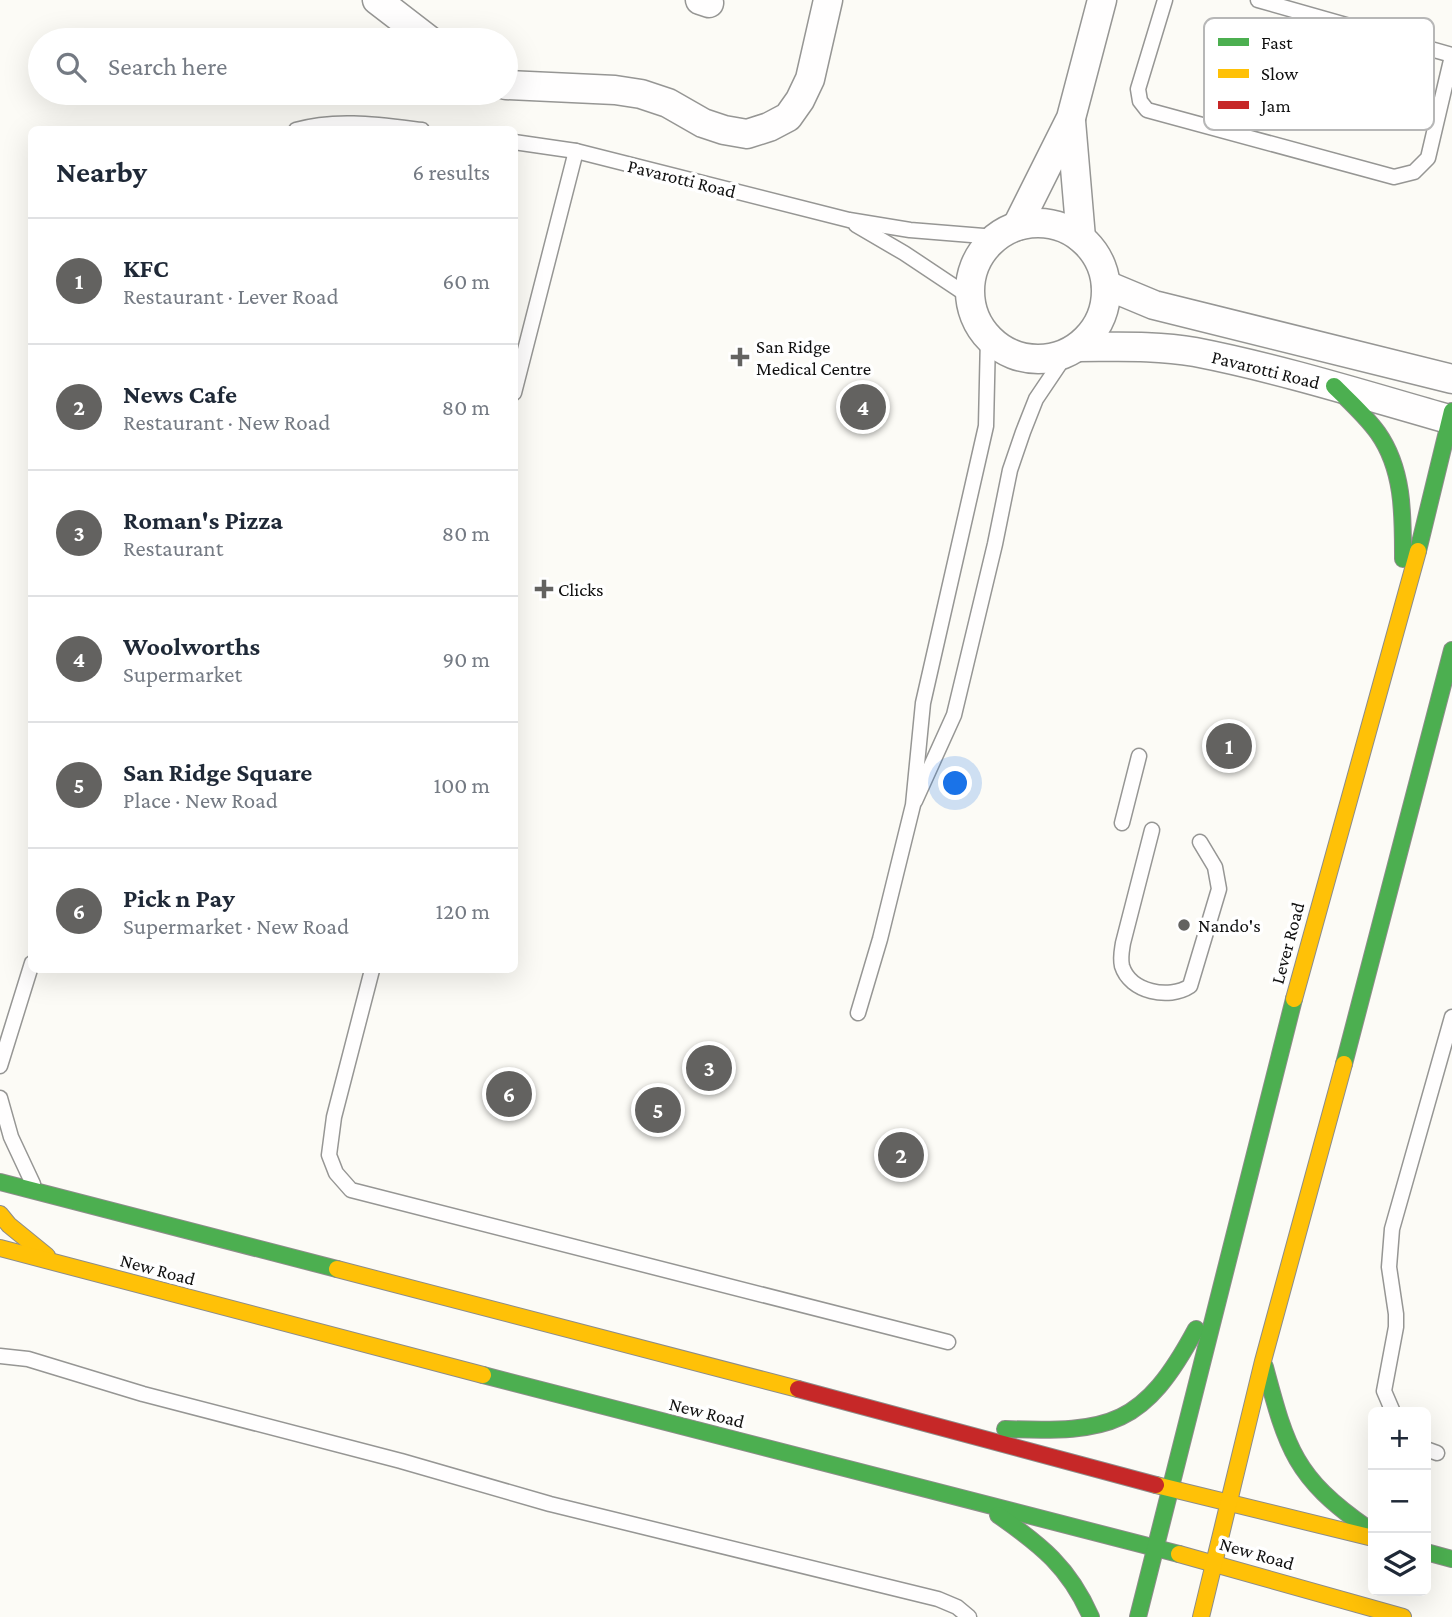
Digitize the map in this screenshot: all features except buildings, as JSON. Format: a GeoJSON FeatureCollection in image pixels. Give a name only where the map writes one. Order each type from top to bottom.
{"type":"FeatureCollection","features":[{"type":"Feature","properties":{"kind":"main road"},"geometry":{"type":"LineString","coordinates":[[1334,386],[1372,425],[1384,442],[1399,481],[1403,527],[1402,606]]}},
{"type":"Feature","properties":{"kind":"main road","name":"Lever Road"},"geometry":{"type":"LineString","coordinates":[[1138,1617],[1298,983],[1424,530],[1451,417]]}},
{"type":"Feature","properties":{"kind":"main road"},"geometry":{"type":"LineString","coordinates":[[1202,1617],[1263,1361],[1452,650]]}},
{"type":"Feature","properties":{"kind":"main road"},"geometry":{"type":"LineString","coordinates":[[0,1182],[656,1351],[1171,1489],[1368,1537]]}},
{"type":"Feature","properties":{"kind":"main road"},"geometry":{"type":"LineString","coordinates":[[0,1214],[9,1225],[54,1262]]}},
{"type":"Feature","properties":{"kind":"main road","name":"New Road"},"geometry":{"type":"LineString","coordinates":[[0,1248],[660,1422],[1216,1563],[1403,1617]]}},
{"type":"Feature","properties":{"kind":"main road"},"geometry":{"type":"LineString","coordinates":[[926,1424],[1060,1431],[1085,1429],[1128,1415],[1164,1383],[1181,1360],[1224,1272]]}},
{"type":"Feature","properties":{"kind":"main road"},"geometry":{"type":"LineString","coordinates":[[1263,1361],[1281,1427],[1291,1454],[1304,1475],[1339,1509],[1368,1529]]}},
{"type":"Feature","properties":{"kind":"main road"},"geometry":{"type":"LineString","coordinates":[[979,1502],[1050,1554],[1071,1576],[1082,1593],[1091,1617]]}},
{"type":"Feature","properties":{"kind":"main road"},"geometry":{"type":"LineString","coordinates":[[1431,1553],[1452,1559]]}},
{"type":"Feature","properties":{"kind":"main road"},"geometry":{"type":"LineString","coordinates":[[1343,1616],[1384,1612]]}},
{"type":"Feature","properties":{"kind":"street"},"geometry":{"type":"LineString","coordinates":[[377,0],[413,28]]}},
{"type":"Feature","properties":{"kind":"street"},"geometry":{"type":"LineString","coordinates":[[518,86],[615,90],[641,94],[668,103],[703,123],[747,134],[788,117],[800,100],[810,79],[828,0]]}},
{"type":"Feature","properties":{"kind":"street"},"geometry":{"type":"LineString","coordinates":[[1007,231],[1040,223],[1062,227],[1081,238],[1094,251],[1106,285],[1105,303],[1100,320],[1091,335],[1072,349],[1046,358],[1025,358],[1005,350],[988,337],[976,319],[970,297],[972,275],[981,254],[1007,231],[1071,118],[1102,0]]}},
{"type":"Feature","properties":{"kind":"street"},"geometry":{"type":"LineString","coordinates":[[1071,118],[1081,238]]}},
{"type":"Feature","properties":{"kind":"street","name":"Pavarotti Road"},"geometry":{"type":"LineString","coordinates":[[1106,285],[1154,305],[1452,379]]}},
{"type":"Feature","properties":{"kind":"street","name":"Pavarotti Road"},"geometry":{"type":"LineString","coordinates":[[1072,349],[1148,347],[1194,352],[1451,417]]}},
{"type":"Feature","properties":{"kind":"lane"},"geometry":{"type":"LineString","coordinates":[[1165,0],[1138,89],[1140,101],[1147,110],[1204,125]]}},
{"type":"Feature","properties":{"kind":"lane"},"geometry":{"type":"LineString","coordinates":[[1258,0],[1320,18]]}},
{"type":"Feature","properties":{"kind":"lane"},"geometry":{"type":"LineString","coordinates":[[1434,51],[1452,56],[1434,129]]}},
{"type":"Feature","properties":{"kind":"lane"},"geometry":{"type":"LineString","coordinates":[[316,126],[335,123],[391,126]]}},
{"type":"Feature","properties":{"kind":"lane"},"geometry":{"type":"LineString","coordinates":[[1221,130],[1394,177],[1414,172],[1427,158],[1434,130]]}},
{"type":"Feature","properties":{"kind":"lane","name":"Pavarotti Road"},"geometry":{"type":"LineString","coordinates":[[518,143],[576,151],[849,220],[920,231],[1007,231]]}},
{"type":"Feature","properties":{"kind":"lane"},"geometry":{"type":"LineString","coordinates":[[518,377],[576,151]]}},
{"type":"Feature","properties":{"kind":"lane","name":"Pavarotti Road"},"geometry":{"type":"LineString","coordinates":[[849,220],[970,297]]}},
{"type":"Feature","properties":{"kind":"lane"},"geometry":{"type":"LineString","coordinates":[[858,1013],[880,939],[913,805],[923,703],[986,426],[988,337]]}},
{"type":"Feature","properties":{"kind":"lane"},"geometry":{"type":"LineString","coordinates":[[913,805],[954,715],[1010,470],[1023,432],[1036,399],[1072,349]]}},
{"type":"Feature","properties":{"kind":"lane"},"geometry":{"type":"LineString","coordinates":[[1122,823],[1139,755]]}},
{"type":"Feature","properties":{"kind":"lane"},"geometry":{"type":"LineString","coordinates":[[1152,830],[1123,943],[1121,962],[1132,981],[1150,991],[1176,993],[1190,986],[1219,889],[1216,867],[1200,842]]}},
{"type":"Feature","properties":{"kind":"lane"},"geometry":{"type":"LineString","coordinates":[[0,1066],[29,973]]}},
{"type":"Feature","properties":{"kind":"lane"},"geometry":{"type":"LineString","coordinates":[[371,973],[334,1117],[329,1155],[336,1174],[351,1190],[948,1342]]}},
{"type":"Feature","properties":{"kind":"lane"},"geometry":{"type":"LineString","coordinates":[[1390,1407],[1384,1391],[1396,1327],[1389,1267],[1392,1229],[1452,1017]]}},
{"type":"Feature","properties":{"kind":"lane"},"geometry":{"type":"LineString","coordinates":[[0,1098],[21,1162],[37,1191]]}},
{"type":"Feature","properties":{"kind":"lane"},"geometry":{"type":"LineString","coordinates":[[0,1356],[28,1359],[156,1398],[401,1461],[550,1504],[938,1599],[957,1607],[969,1617]]}},
{"type":"Feature","properties":{"kind":"traffic: fast"},"geometry":{"type":"LineString","coordinates":[[1334,386],[1378,433],[1393,462],[1400,494],[1403,559]]}},
{"type":"Feature","properties":{"kind":"traffic: fast"},"geometry":{"type":"LineString","coordinates":[[1418,551],[1452,411]]}},
{"type":"Feature","properties":{"kind":"traffic: fast"},"geometry":{"type":"LineString","coordinates":[[1344,1064],[1452,650]]}},
{"type":"Feature","properties":{"kind":"traffic: fast"},"geometry":{"type":"LineString","coordinates":[[1138,1617],[1294,999]]}},
{"type":"Feature","properties":{"kind":"traffic: fast"},"geometry":{"type":"LineString","coordinates":[[0,1182],[337,1269]]}},
{"type":"Feature","properties":{"kind":"traffic: fast"},"geometry":{"type":"LineString","coordinates":[[1005,1429],[1072,1429],[1098,1425],[1121,1417],[1141,1404],[1159,1386],[1196,1329]]}},
{"type":"Feature","properties":{"kind":"traffic: fast"},"geometry":{"type":"LineString","coordinates":[[1265,1367],[1280,1420],[1297,1460],[1324,1493],[1367,1528]]}},
{"type":"Feature","properties":{"kind":"traffic: fast"},"geometry":{"type":"LineString","coordinates":[[483,1375],[1179,1554]]}},
{"type":"Feature","properties":{"kind":"traffic: fast"},"geometry":{"type":"LineString","coordinates":[[998,1515],[1052,1558],[1073,1584],[1091,1617]]}},
{"type":"Feature","properties":{"kind":"traffic: fast"},"geometry":{"type":"LineString","coordinates":[[1431,1553],[1452,1559]]}},
{"type":"Feature","properties":{"kind":"traffic: slow"},"geometry":{"type":"LineString","coordinates":[[1294,999],[1418,551]]}},
{"type":"Feature","properties":{"kind":"traffic: slow"},"geometry":{"type":"LineString","coordinates":[[1201,1617],[1263,1361],[1344,1064]]}},
{"type":"Feature","properties":{"kind":"traffic: slow"},"geometry":{"type":"LineString","coordinates":[[0,1214],[9,1225],[47,1256]]}},
{"type":"Feature","properties":{"kind":"traffic: slow"},"geometry":{"type":"LineString","coordinates":[[0,1248],[483,1375]]}},
{"type":"Feature","properties":{"kind":"traffic: slow"},"geometry":{"type":"LineString","coordinates":[[337,1269],[798,1389]]}},
{"type":"Feature","properties":{"kind":"traffic: slow"},"geometry":{"type":"LineString","coordinates":[[1156,1485],[1368,1537]]}},
{"type":"Feature","properties":{"kind":"traffic: slow"},"geometry":{"type":"LineString","coordinates":[[1179,1554],[1403,1617]]}},
{"type":"Feature","properties":{"kind":"traffic: jam"},"geometry":{"type":"LineString","coordinates":[[798,1389],[1156,1485]]}},
{"type":"Feature","properties":{"kind":"place","name":"San Ridge Medical Centre"},"geometry":{"type":"Point","coordinates":[740,357]}},
{"type":"Feature","properties":{"kind":"place","name":"Woolworths"},"geometry":{"type":"Point","coordinates":[863,407]}},
{"type":"Feature","properties":{"kind":"place","name":"Clicks"},"geometry":{"type":"Point","coordinates":[544,589]}},
{"type":"Feature","properties":{"kind":"place","name":"KFC"},"geometry":{"type":"Point","coordinates":[1229,746]}},
{"type":"Feature","properties":{"kind":"place","name":"Nando's"},"geometry":{"type":"Point","coordinates":[1184,925]}},
{"type":"Feature","properties":{"kind":"place","name":"Roman's Pizza"},"geometry":{"type":"Point","coordinates":[709,1068]}},
{"type":"Feature","properties":{"kind":"place","name":"Pick n Pay"},"geometry":{"type":"Point","coordinates":[509,1094]}},
{"type":"Feature","properties":{"kind":"place","name":"San Ridge Square"},"geometry":{"type":"Point","coordinates":[658,1110]}},
{"type":"Feature","properties":{"kind":"place","name":"News Cafe"},"geometry":{"type":"Point","coordinates":[901,1155]}}]}
